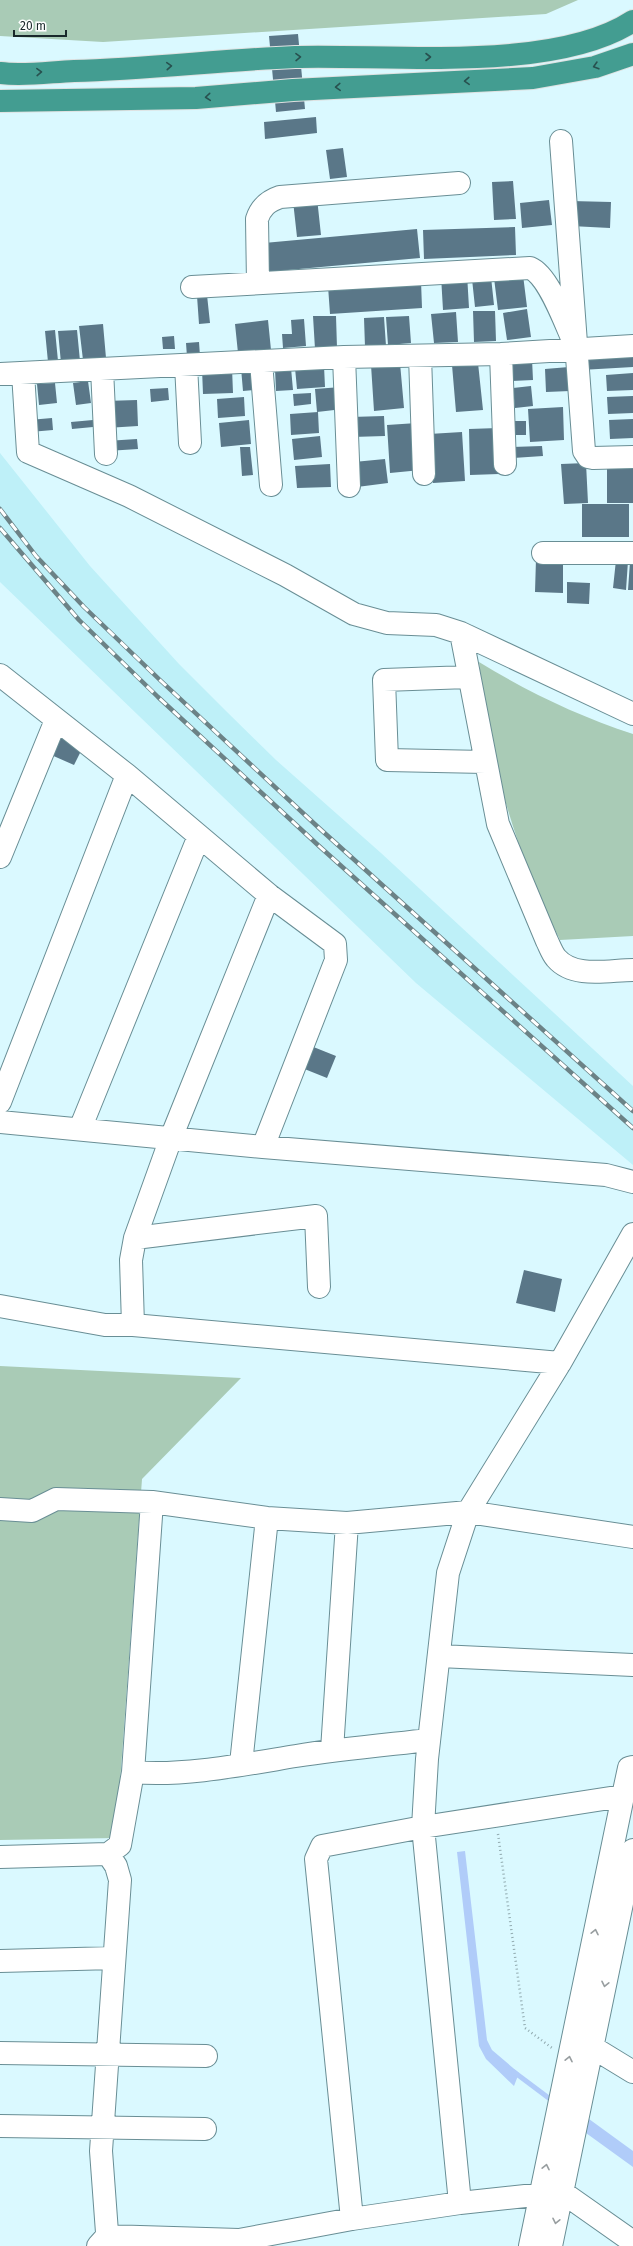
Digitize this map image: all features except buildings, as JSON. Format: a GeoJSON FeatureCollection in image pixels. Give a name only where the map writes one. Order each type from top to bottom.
{"type":"FeatureCollection","features":[{"type":"Feature","properties":{"kind":"highway"},"geometry":{"type":"LineString","coordinates":[[0,73],[108,70],[295,57],[491,56],[540,51],[592,41],[633,21]]}},
{"type":"Feature","properties":{"kind":"highway"},"geometry":{"type":"LineString","coordinates":[[0,101],[196,98],[293,90],[533,78],[595,67],[633,54]]}},
{"type":"Feature","properties":{"kind":"street"},"geometry":{"type":"LineString","coordinates":[[561,141],[585,454],[593,458],[633,457]]}},
{"type":"Feature","properties":{"kind":"street"},"geometry":{"type":"LineString","coordinates":[[258,283],[257,219],[260,211],[271,200],[280,197],[459,183]]}},
{"type":"Feature","properties":{"kind":"street"},"geometry":{"type":"LineString","coordinates":[[192,287],[530,268],[535,270],[545,282],[577,349]]}},
{"type":"Feature","properties":{"kind":"street"},"geometry":{"type":"LineString","coordinates":[[0,374],[344,358],[501,354],[633,346]]}},
{"type":"Feature","properties":{"kind":"street"},"geometry":{"type":"LineString","coordinates":[[501,354],[506,464]]}},
{"type":"Feature","properties":{"kind":"street"},"geometry":{"type":"LineString","coordinates":[[420,356],[424,474]]}},
{"type":"Feature","properties":{"kind":"street"},"geometry":{"type":"LineString","coordinates":[[344,358],[349,486]]}},
{"type":"Feature","properties":{"kind":"street"},"geometry":{"type":"LineString","coordinates":[[261,362],[271,485]]}},
{"type":"Feature","properties":{"kind":"street"},"geometry":{"type":"LineString","coordinates":[[186,365],[190,443]]}},
{"type":"Feature","properties":{"kind":"street"},"geometry":{"type":"LineString","coordinates":[[102,369],[106,454]]}},
{"type":"Feature","properties":{"kind":"street"},"geometry":{"type":"LineString","coordinates":[[23,373],[28,452],[129,496],[285,575],[354,614],[387,624],[436,625],[461,633],[633,714]]}},
{"type":"Feature","properties":{"kind":"street"},"geometry":{"type":"LineString","coordinates":[[543,552],[633,553]]}},
{"type":"Feature","properties":{"kind":"street"},"geometry":{"type":"LineString","coordinates":[[461,633],[468,678],[498,824],[547,941],[556,958],[569,968],[583,971],[633,970]]}},
{"type":"Feature","properties":{"kind":"street"},"geometry":{"type":"LineString","coordinates":[[0,675],[127,775],[269,895],[335,944],[337,949],[336,960],[263,1147]]}},
{"type":"Feature","properties":{"kind":"street"},"geometry":{"type":"LineString","coordinates":[[468,678],[384,680],[388,760],[485,762]]}},
{"type":"Feature","properties":{"kind":"street"},"geometry":{"type":"LineString","coordinates":[[0,857],[56,720]]}},
{"type":"Feature","properties":{"kind":"street"},"geometry":{"type":"LineString","coordinates":[[0,1102],[127,775]]}},
{"type":"Feature","properties":{"kind":"street"},"geometry":{"type":"LineString","coordinates":[[80,1130],[199,836]]}},
{"type":"Feature","properties":{"kind":"street"},"geometry":{"type":"LineString","coordinates":[[133,1325],[131,1260],[135,1238],[171,1138],[269,895]]}},
{"type":"Feature","properties":{"kind":"street"},"geometry":{"type":"LineString","coordinates":[[0,1122],[263,1147],[606,1175],[633,1182]]}},
{"type":"Feature","properties":{"kind":"street"},"geometry":{"type":"LineString","coordinates":[[135,1238],[316,1216],[319,1287]]}},
{"type":"Feature","properties":{"kind":"street"},"geometry":{"type":"LineString","coordinates":[[460,2203],[423,1827],[429,1740],[448,1573],[468,1512],[560,1362],[633,1234]]}},
{"type":"Feature","properties":{"kind":"street"},"geometry":{"type":"LineString","coordinates":[[0,1306],[105,1325],[133,1325],[560,1362]]}},
{"type":"Feature","properties":{"kind":"street"},"geometry":{"type":"LineString","coordinates":[[0,1509],[32,1511],[56,1499],[152,1502],[267,1518],[347,1523],[468,1512],[633,1537]]}},
{"type":"Feature","properties":{"kind":"street"},"geometry":{"type":"LineString","coordinates":[[0,1856],[108,1854],[120,1845],[133,1772],[152,1502]]}},
{"type":"Feature","properties":{"kind":"street"},"geometry":{"type":"LineString","coordinates":[[241,1764],[267,1518]]}},
{"type":"Feature","properties":{"kind":"street"},"geometry":{"type":"LineString","coordinates":[[332,1750],[347,1523]]}},
{"type":"Feature","properties":{"kind":"street"},"geometry":{"type":"LineString","coordinates":[[439,1656],[633,1665]]}},
{"type":"Feature","properties":{"kind":"street"},"geometry":{"type":"LineString","coordinates":[[133,1772],[153,1774],[241,1764],[332,1750],[429,1740]]}},
{"type":"Feature","properties":{"kind":"street"},"geometry":{"type":"LineString","coordinates":[[352,2219],[316,1859],[322,1846],[496,1815],[629,1782],[568,2059],[530,2246]]}},
{"type":"Feature","properties":{"kind":"street"},"geometry":{"type":"LineString","coordinates":[[551,2246],[633,1850]]}},
{"type":"Feature","properties":{"kind":"street"},"geometry":{"type":"LineString","coordinates":[[108,1854],[116,1866],[120,1880],[101,2151],[105,2243],[221,2243],[352,2219],[460,2203],[562,2192],[633,2242]]}},
{"type":"Feature","properties":{"kind":"street"},"geometry":{"type":"LineString","coordinates":[[0,1961],[114,1958]]}},
{"type":"Feature","properties":{"kind":"street"},"geometry":{"type":"LineString","coordinates":[[592,2047],[633,2072]]}},
{"type":"Feature","properties":{"kind":"street"},"geometry":{"type":"LineString","coordinates":[[0,2053],[206,2056]]}},
{"type":"Feature","properties":{"kind":"street"},"geometry":{"type":"LineString","coordinates":[[0,2126],[205,2129]]}},
{"type":"Feature","properties":{"kind":"path"},"geometry":{"type":"LineString","coordinates":[[496,1815],[525,2028],[568,2059]]}},
{"type":"Feature","properties":{"kind":"shaded area"},"geometry":{"type":"Polygon","coordinates":[[[0,453],[90,566],[179,664],[226,711],[276,760],[381,853],[633,1086],[633,1165],[416,983],[0,582],[0,453]]]}},
{"type":"Feature","properties":{"kind":"shaded area"},"geometry":{"type":"Polygon","coordinates":[[[465,1851],[487,2040],[492,2050],[519,2073],[514,2086],[486,2059],[479,2046],[457,1852],[465,1851]]]}},
{"type":"Feature","properties":{"kind":"shaded area"},"geometry":{"type":"Polygon","coordinates":[[[589,2119],[633,2151],[633,2167],[586,2133],[589,2119]]]}},
{"type":"Feature","properties":{"kind":"green space"},"geometry":{"type":"Polygon","coordinates":[[[0,0],[578,0],[546,14],[103,42],[0,36],[0,0]]]}},
{"type":"Feature","properties":{"kind":"green space"},"geometry":{"type":"Polygon","coordinates":[[[479,662],[535,693],[573,711],[633,734],[633,936],[560,940],[529,872],[506,805],[490,736],[479,662]]]}},
{"type":"Feature","properties":{"kind":"green space"},"geometry":{"type":"Polygon","coordinates":[[[0,1366],[241,1378],[142,1479],[116,1838],[0,1840],[0,1366]]]}},
{"type":"Feature","properties":{"kind":"waterway"},"geometry":{"type":"LineString","coordinates":[[514,2072],[554,2102]]}},
{"type":"Feature","properties":{"kind":"railway"},"geometry":{"type":"LineString","coordinates":[[0,509],[36,556],[84,607],[161,681],[319,828],[633,1111]]}},
{"type":"Feature","properties":{"kind":"railway"},"geometry":{"type":"LineString","coordinates":[[0,528],[79,620],[158,697],[319,846],[633,1128]]}}]}
